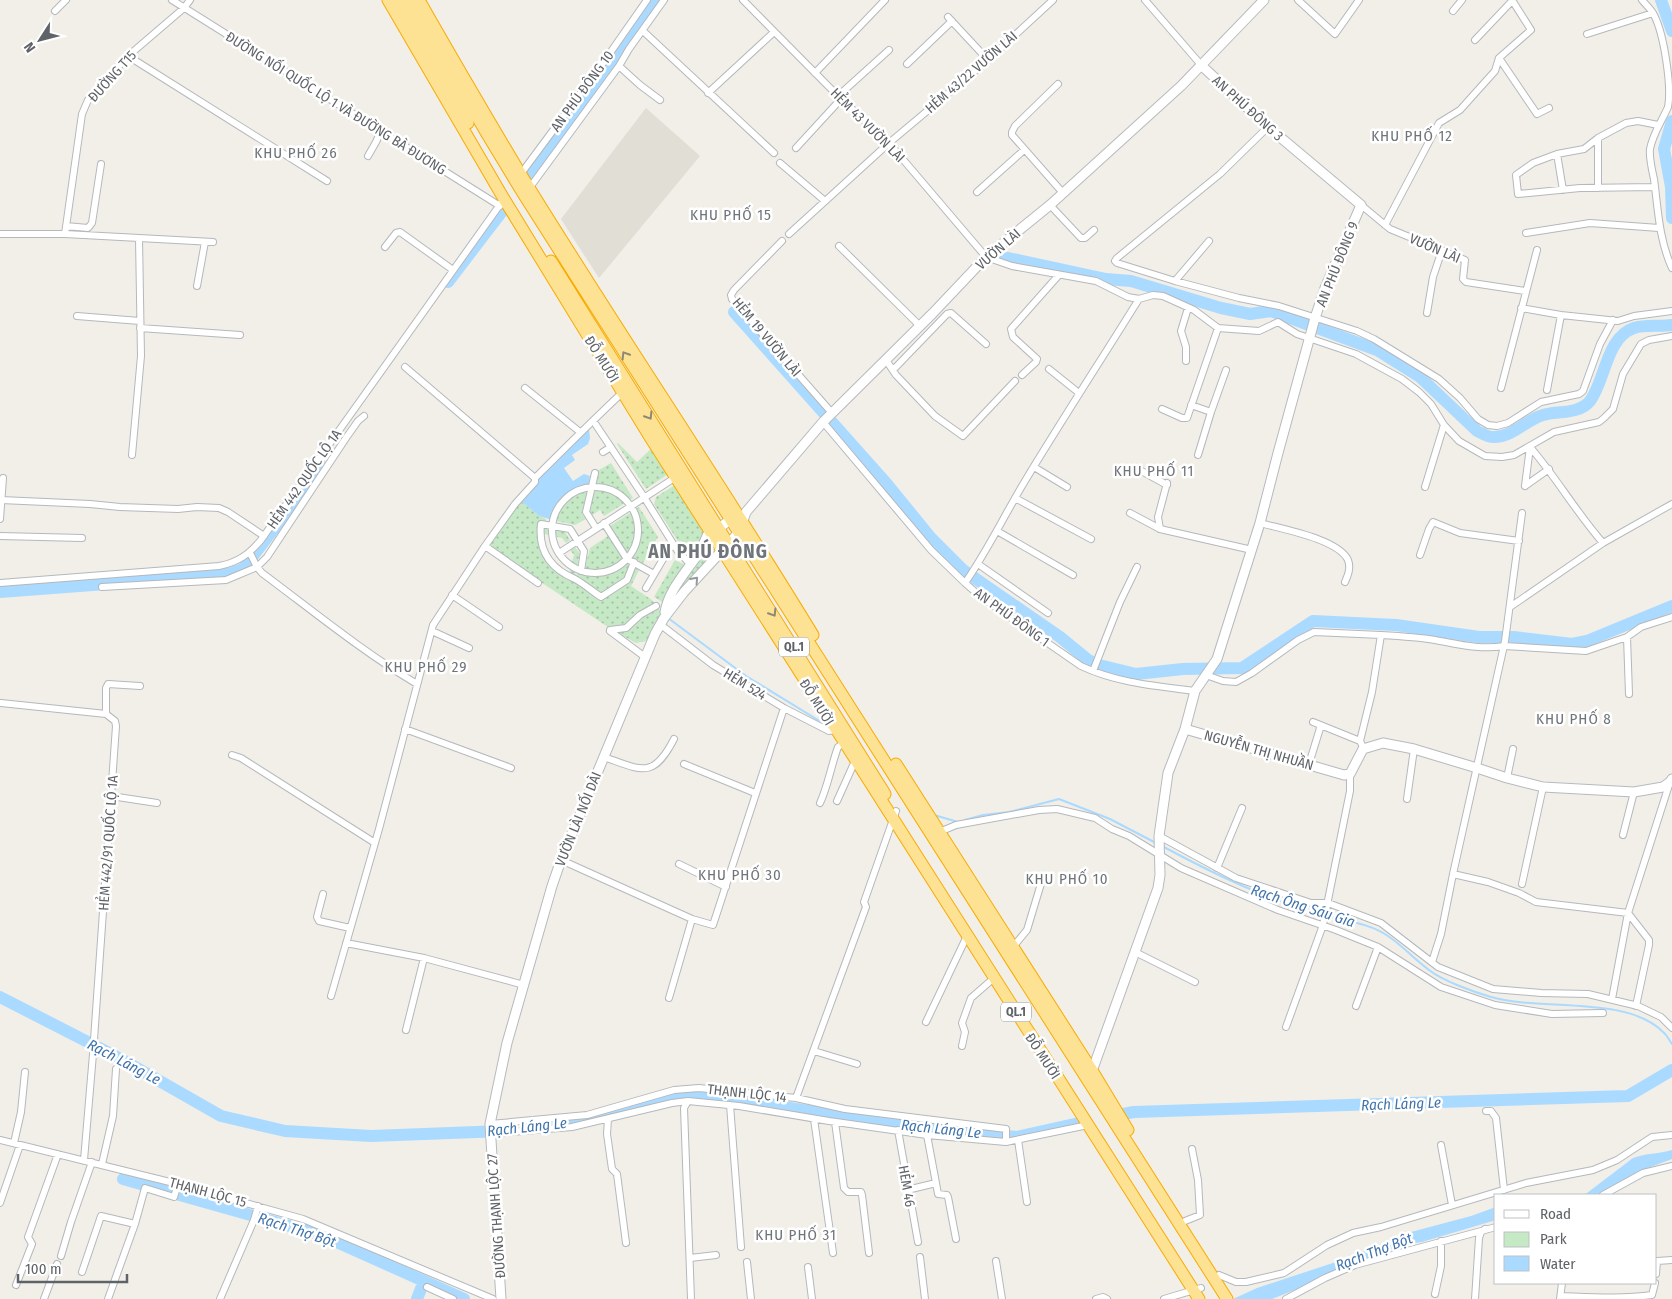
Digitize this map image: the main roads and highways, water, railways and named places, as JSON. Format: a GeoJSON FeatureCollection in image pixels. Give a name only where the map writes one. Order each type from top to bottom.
{"type":"FeatureCollection","features":[{"type":"Feature","properties":{"kind":"highway","name":"ĐỖ MƯỜI"},"geometry":{"type":"LineString","coordinates":[[388,0],[504,199],[676,477],[726,546],[1197,1293]]}},
{"type":"Feature","properties":{"kind":"highway","name":"ĐỖ MƯỜI"},"geometry":{"type":"LineString","coordinates":[[398,0],[504,199],[714,529]]}},
{"type":"Feature","properties":{"kind":"highway","name":"ĐỖ MƯỜI"},"geometry":{"type":"LineString","coordinates":[[410,0],[487,134],[518,176]]}},
{"type":"Feature","properties":{"kind":"highway","name":"ĐỖ MƯỜI"},"geometry":{"type":"LineString","coordinates":[[419,0],[527,191],[739,520],[935,834],[1220,1280]]}},
{"type":"Feature","properties":{"kind":"highway","name":"ĐỖ MƯỜI"},"geometry":{"type":"LineString","coordinates":[[726,546],[855,761],[894,815],[967,936],[1197,1293]]}},
{"type":"Feature","properties":{"kind":"highway","name":"ĐỖ MƯỜI"},"geometry":{"type":"LineString","coordinates":[[935,834],[1013,947],[1090,1076],[1185,1221],[1220,1280]]}},
{"type":"Feature","properties":{"kind":"highway","name":"QL.1"},"geometry":{"type":"LineString","coordinates":[[1220,1280],[1227,1299]]}},
{"type":"Feature","properties":{"kind":"highway","name":"QL.1"},"geometry":{"type":"LineString","coordinates":[[1220,1280],[1234,1299]]}},
{"type":"Feature","properties":{"kind":"highway","name":"QL.1"},"geometry":{"type":"LineString","coordinates":[[1197,1293],[1208,1299]]}},
{"type":"Feature","properties":{"kind":"water"},"geometry":{"type":"Polygon","coordinates":[[[589,429],[590,438],[588,444],[572,455],[575,460],[564,468],[573,481],[584,474],[590,476],[588,487],[575,491],[565,498],[557,508],[552,520],[539,516],[521,501],[540,476],[589,429]]]}},
{"type":"Feature","properties":{"kind":"water"},"geometry":{"type":"Polygon","coordinates":[[[1672,1150],[1672,1159],[1648,1168],[1604,1194],[1584,1194],[1633,1158],[1672,1150]]]}},
{"type":"Feature","properties":{"kind":"water"},"geometry":{"type":"Polygon","coordinates":[[[1494,1208],[1494,1221],[1422,1242],[1401,1245],[1272,1299],[1233,1299],[1257,1288],[1342,1260],[1411,1232],[1494,1208]]]}},
{"type":"Feature","properties":{"kind":"waterway"},"geometry":{"type":"LineString","coordinates":[[527,178],[657,0]]}},
{"type":"Feature","properties":{"kind":"waterway"},"geometry":{"type":"LineString","coordinates":[[1661,0],[1672,31]]}},
{"type":"Feature","properties":{"kind":"waterway"},"geometry":{"type":"LineString","coordinates":[[1672,121],[1664,149],[1671,187],[1672,218]]}},
{"type":"Feature","properties":{"kind":"waterway"},"geometry":{"type":"LineString","coordinates":[[448,282],[503,210]]}},
{"type":"Feature","properties":{"kind":"waterway"},"geometry":{"type":"LineString","coordinates":[[999,256],[1106,279],[1131,281],[1221,308],[1250,314],[1271,311],[1377,350],[1420,377],[1477,431],[1493,437],[1508,434],[1537,417],[1574,410],[1586,405],[1595,393],[1612,350],[1625,333],[1639,327],[1672,325]]}},
{"type":"Feature","properties":{"kind":"waterway"},"geometry":{"type":"LineString","coordinates":[[734,312],[887,484],[931,538],[963,570],[1060,637],[1088,660],[1099,665],[1136,674],[1183,669],[1242,668],[1313,621],[1396,625],[1479,637],[1514,637],[1572,644],[1587,641],[1672,606]]}},
{"type":"Feature","properties":{"kind":"waterway"},"geometry":{"type":"LineString","coordinates":[[0,592],[212,576],[243,569],[282,518],[319,463]]}},
{"type":"Feature","properties":{"kind":"waterway"},"geometry":{"type":"LineString","coordinates":[[668,618],[746,676],[825,726]]}},
{"type":"Feature","properties":{"kind":"waterway","name":"Rạch Ông Sáu Gia"},"geometry":{"type":"LineString","coordinates":[[965,820],[983,815],[1009,812],[1059,799],[1110,819],[1156,843]]}},
{"type":"Feature","properties":{"kind":"waterway","name":"Rạch Ông Sáu Gia"},"geometry":{"type":"LineString","coordinates":[[934,815],[958,822]]}},
{"type":"Feature","properties":{"kind":"waterway","name":"Rạch Ông Sáu Gia"},"geometry":{"type":"LineString","coordinates":[[1162,846],[1241,885],[1302,909],[1323,915]]}},
{"type":"Feature","properties":{"kind":"waterway","name":"Rạch Ông Sáu Gia"},"geometry":{"type":"LineString","coordinates":[[1327,916],[1359,923],[1381,932],[1435,974],[1468,989],[1491,997],[1511,1001],[1605,1008],[1628,1013],[1647,1020],[1664,1033],[1672,1044]]}},
{"type":"Feature","properties":{"kind":"waterway","name":"Rạch Láng Le"},"geometry":{"type":"LineString","coordinates":[[0,997],[121,1059],[221,1116],[285,1131],[371,1136],[503,1131]]}},
{"type":"Feature","properties":{"kind":"waterway","name":"Rạch Láng Le"},"geometry":{"type":"LineString","coordinates":[[1123,1114],[1134,1112],[1628,1096],[1672,1070]]}},
{"type":"Feature","properties":{"kind":"waterway","name":"Rạch Láng Le"},"geometry":{"type":"LineString","coordinates":[[530,1128],[586,1120],[668,1097],[696,1094],[923,1128],[1017,1137],[1079,1123]]}},
{"type":"Feature","properties":{"kind":"waterway","name":"Rạch Thợ Bột"},"geometry":{"type":"LineString","coordinates":[[123,1179],[321,1235],[464,1299]]}},
{"type":"Feature","properties":{"kind":"waterway"},"geometry":{"type":"LineString","coordinates":[[417,1299],[424,1281]]}},
{"type":"Feature","properties":{"kind":"district","name":"KHU PHỐ 12"},"geometry":{"type":"Point","coordinates":[1412,136]}},
{"type":"Feature","properties":{"kind":"district","name":"KHU PHỐ 26"},"geometry":{"type":"Point","coordinates":[296,153]}},
{"type":"Feature","properties":{"kind":"district","name":"KHU PHỐ 15"},"geometry":{"type":"Point","coordinates":[731,215]}},
{"type":"Feature","properties":{"kind":"district","name":"KHU PHỐ 11"},"geometry":{"type":"Point","coordinates":[1154,471]}},
{"type":"Feature","properties":{"kind":"district","name":"AN PHÚ ĐÔNG"},"geometry":{"type":"Point","coordinates":[708,551]}},
{"type":"Feature","properties":{"kind":"district","name":"KHU PHỐ 29"},"geometry":{"type":"Point","coordinates":[426,667]}},
{"type":"Feature","properties":{"kind":"district","name":"KHU PHỐ 8"},"geometry":{"type":"Point","coordinates":[1574,719]}},
{"type":"Feature","properties":{"kind":"district","name":"KHU PHỐ 30"},"geometry":{"type":"Point","coordinates":[740,875]}},
{"type":"Feature","properties":{"kind":"district","name":"KHU PHỐ 10"},"geometry":{"type":"Point","coordinates":[1067,879]}},
{"type":"Feature","properties":{"kind":"district","name":"KHU PHỐ 31"},"geometry":{"type":"Point","coordinates":[796,1235]}}]}
